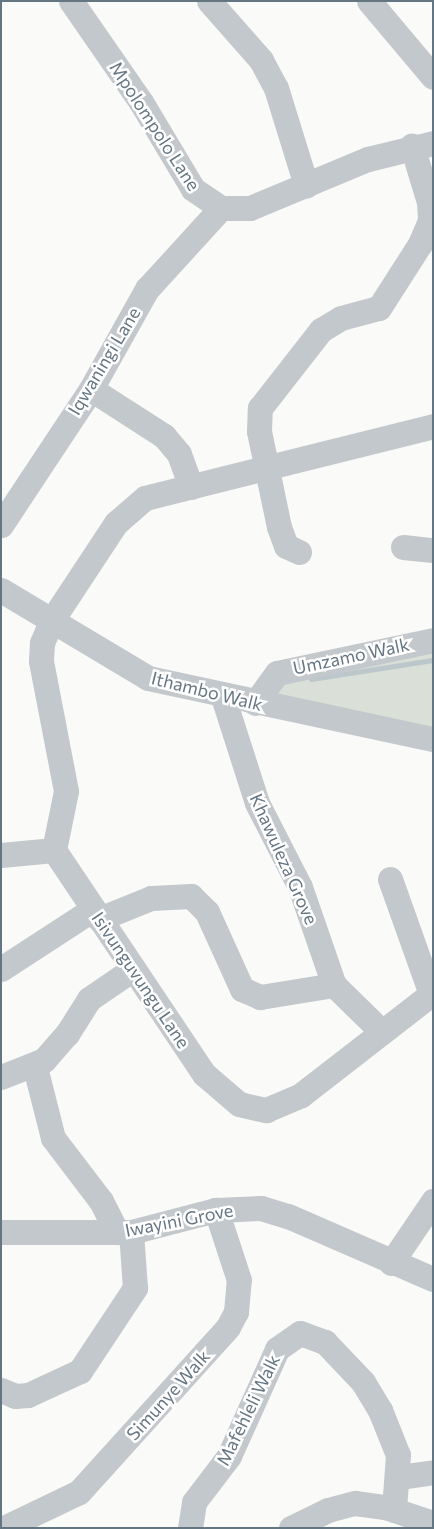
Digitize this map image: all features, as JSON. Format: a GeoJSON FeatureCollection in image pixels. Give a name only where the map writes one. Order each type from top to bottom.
{"type":"FeatureCollection","features":[{"type":"Feature","properties":{"kind":"street","name":"Mpolompolo Lane"},"geometry":{"type":"LineString","coordinates":[[71,1],[141,102],[193,189],[221,208]]}},
{"type":"Feature","properties":{"kind":"street"},"geometry":{"type":"LineString","coordinates":[[209,1],[251,47],[272,81],[306,185]]}},
{"type":"Feature","properties":{"kind":"street"},"geometry":{"type":"LineString","coordinates":[[369,1],[433,77]]}},
{"type":"Feature","properties":{"kind":"street"},"geometry":{"type":"LineString","coordinates":[[221,208],[250,208],[306,185],[422,144],[429,202],[427,232],[379,308],[341,318],[321,330],[264,400],[259,422],[283,540],[299,552]]}},
{"type":"Feature","properties":{"kind":"street","name":"Iqwaningi Lane"},"geometry":{"type":"LineString","coordinates":[[1,525],[91,389],[147,289],[221,208]]}},
{"type":"Feature","properties":{"kind":"street"},"geometry":{"type":"LineString","coordinates":[[91,389],[164,436],[179,454],[191,487]]}},
{"type":"Feature","properties":{"kind":"street"},"geometry":{"type":"LineString","coordinates":[[1,855],[54,850],[66,791],[41,661],[42,643],[52,620],[116,523],[145,498],[433,426]]}},
{"type":"Feature","properties":{"kind":"street"},"geometry":{"type":"LineString","coordinates":[[403,547],[433,550]]}},
{"type":"Feature","properties":{"kind":"street","name":"Ithambo Walk"},"geometry":{"type":"LineString","coordinates":[[1,590],[148,678],[223,697],[433,738]]}},
{"type":"Feature","properties":{"kind":"street","name":"Umzamo Walk"},"geometry":{"type":"LineString","coordinates":[[255,703],[277,672],[433,640]]}},
{"type":"Feature","properties":{"kind":"street","name":"Khawuleza Grove"},"geometry":{"type":"LineString","coordinates":[[223,697],[257,803],[300,887],[334,985],[382,1032]]}},
{"type":"Feature","properties":{"kind":"street","name":"Isivunguvungu Lane"},"geometry":{"type":"LineString","coordinates":[[54,850],[204,1074],[239,1104],[254,1109],[278,1107],[301,1095],[432,995]]}},
{"type":"Feature","properties":{"kind":"street"},"geometry":{"type":"LineString","coordinates":[[390,879],[432,995]]}},
{"type":"Feature","properties":{"kind":"street"},"geometry":{"type":"LineString","coordinates":[[1,968],[96,914],[151,898],[191,896],[207,912],[242,989],[260,997],[334,985]]}},
{"type":"Feature","properties":{"kind":"street"},"geometry":{"type":"LineString","coordinates":[[1,1077],[35,1067],[67,1034],[88,999],[133,969]]}},
{"type":"Feature","properties":{"kind":"street"},"geometry":{"type":"LineString","coordinates":[[1,1390],[15,1396],[28,1395],[80,1371],[135,1288],[124,1232],[53,1138],[35,1067]]}},
{"type":"Feature","properties":{"kind":"street"},"geometry":{"type":"LineString","coordinates":[[391,1263],[433,1200]]}},
{"type":"Feature","properties":{"kind":"street","name":"Iwayini Grove"},"geometry":{"type":"LineString","coordinates":[[1,1232],[124,1232],[216,1210],[274,1211],[391,1263],[433,1279]]}},
{"type":"Feature","properties":{"kind":"street","name":"Simunye Walk"},"geometry":{"type":"LineString","coordinates":[[4,1528],[79,1492],[228,1327],[236,1312],[239,1280],[216,1210]]}},
{"type":"Feature","properties":{"kind":"street","name":"Mafehleli Walk"},"geometry":{"type":"LineString","coordinates":[[190,1528],[194,1502],[229,1456],[277,1349],[300,1333],[324,1342],[363,1382],[391,1434],[398,1455],[399,1478],[394,1510]]}},
{"type":"Feature","properties":{"kind":"street"},"geometry":{"type":"LineString","coordinates":[[399,1478],[433,1472]]}},
{"type":"Feature","properties":{"kind":"street"},"geometry":{"type":"LineString","coordinates":[[292,1528],[344,1504],[394,1510],[433,1523]]}},
{"type":"Feature","properties":{"kind":"shaded area"},"geometry":{"type":"Polygon","coordinates":[[[433,650],[433,730],[269,698],[284,681],[433,650]]]}},
{"type":"Feature","properties":{"kind":"waterway"},"geometry":{"type":"LineString","coordinates":[[311,679],[433,660]]}}]}
